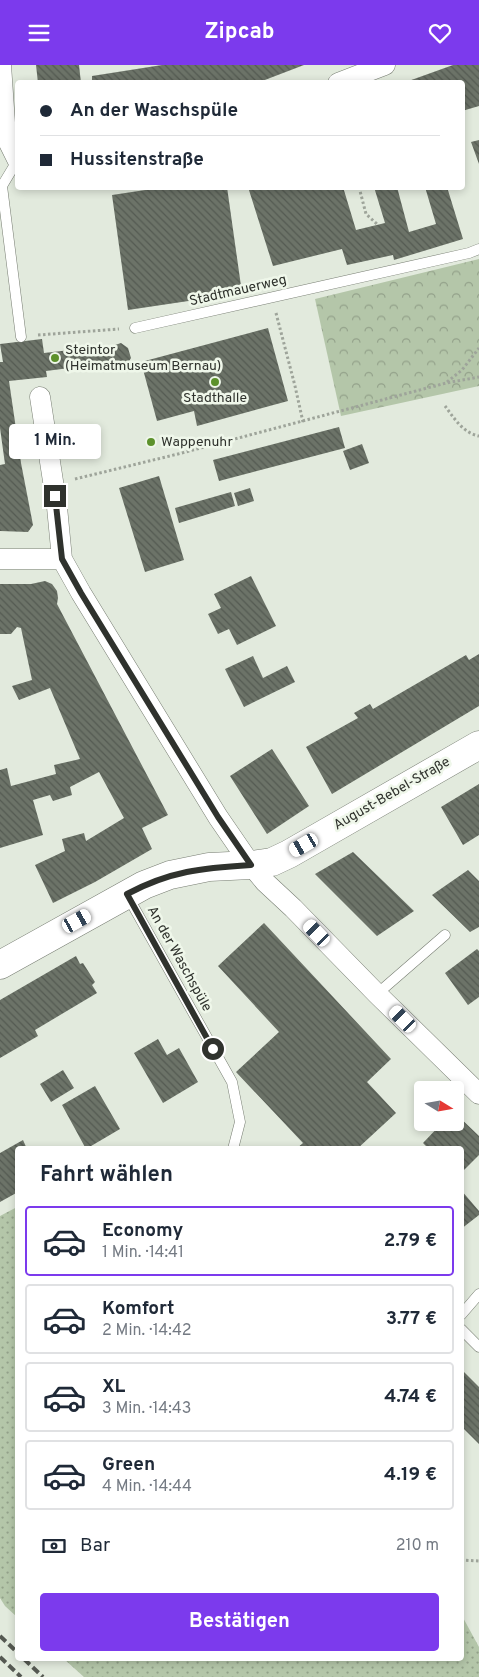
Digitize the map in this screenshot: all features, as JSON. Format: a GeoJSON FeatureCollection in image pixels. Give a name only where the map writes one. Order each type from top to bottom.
{"type":"FeatureCollection","features":[{"type":"Feature","properties":{"kind":"main road","name":"August-Bebel-Straße"},"geometry":{"type":"LineString","coordinates":[[0,965],[144,885],[170,875],[209,867],[251,865],[272,861],[289,854],[479,745]]}},
{"type":"Feature","properties":{"kind":"street"},"geometry":{"type":"LineString","coordinates":[[0,65],[6,137],[15,157]]}},
{"type":"Feature","properties":{"kind":"street"},"geometry":{"type":"LineString","coordinates":[[346,80],[385,65]]}},
{"type":"Feature","properties":{"kind":"street"},"geometry":{"type":"LineString","coordinates":[[40,397],[58,507],[62,559],[218,817],[265,882],[479,1095]]}},
{"type":"Feature","properties":{"kind":"street"},"geometry":{"type":"LineString","coordinates":[[0,559],[62,559]]}},
{"type":"Feature","properties":{"kind":"lane"},"geometry":{"type":"LineString","coordinates":[[15,164],[2,186],[21,337]]}},
{"type":"Feature","properties":{"kind":"lane","name":"Stadtmauerweg"},"geometry":{"type":"LineString","coordinates":[[134,328],[469,253],[479,249]]}},
{"type":"Feature","properties":{"kind":"lane","name":"An der Waschspüle"},"geometry":{"type":"LineString","coordinates":[[127,894],[232,1082],[240,1122],[234,1146]]}},
{"type":"Feature","properties":{"kind":"lane"},"geometry":{"type":"LineString","coordinates":[[377,994],[445,935]]}},
{"type":"Feature","properties":{"kind":"lane"},"geometry":{"type":"LineString","coordinates":[[464,1312],[479,1294]]}},
{"type":"Feature","properties":{"kind":"lane"},"geometry":{"type":"LineString","coordinates":[[464,1332],[479,1347]]}},
{"type":"Feature","properties":{"kind":"path"},"geometry":{"type":"LineString","coordinates":[[360,190],[366,214],[378,225]]}},
{"type":"Feature","properties":{"kind":"path"},"geometry":{"type":"LineString","coordinates":[[272,297],[303,421]]}},
{"type":"Feature","properties":{"kind":"path"},"geometry":{"type":"LineString","coordinates":[[21,337],[134,328]]}},
{"type":"Feature","properties":{"kind":"path"},"geometry":{"type":"LineString","coordinates":[[446,383],[462,369],[479,348]]}},
{"type":"Feature","properties":{"kind":"path"},"geometry":{"type":"LineString","coordinates":[[53,485],[446,383],[479,377]]}},
{"type":"Feature","properties":{"kind":"path"},"geometry":{"type":"LineString","coordinates":[[445,406],[457,423],[472,435],[479,436]]}},
{"type":"Feature","properties":{"kind":"path"},"geometry":{"type":"LineString","coordinates":[[464,1560],[479,1561]]}},
{"type":"Feature","properties":{"kind":"green space"},"geometry":{"type":"Polygon","coordinates":[[[479,259],[479,386],[341,416],[315,299],[479,259]]]}},
{"type":"Feature","properties":{"kind":"green space"},"geometry":{"type":"Polygon","coordinates":[[[15,1208],[15,1615],[0,1598],[0,1216],[15,1208]]]}},
{"type":"Feature","properties":{"kind":"green space"},"geometry":{"type":"Polygon","coordinates":[[[464,1620],[479,1647],[479,1677],[84,1677],[66,1661],[464,1661],[464,1620]]]}},
{"type":"Feature","properties":{"kind":"building"},"geometry":{"type":"Polygon","coordinates":[[[36,65],[79,65],[81,80],[38,80],[36,65]]]}},
{"type":"Feature","properties":{"kind":"building"},"geometry":{"type":"Polygon","coordinates":[[[162,65],[304,65],[265,80],[92,80],[92,76],[162,65]]]}},
{"type":"Feature","properties":{"kind":"building"},"geometry":{"type":"Polygon","coordinates":[[[453,65],[479,65],[479,106],[465,110],[465,80],[411,80],[453,65]]]}},
{"type":"Feature","properties":{"kind":"building"},"geometry":{"type":"Polygon","coordinates":[[[479,140],[479,164],[471,142],[479,140]]]}},
{"type":"Feature","properties":{"kind":"building"},"geometry":{"type":"Polygon","coordinates":[[[145,190],[227,190],[242,293],[128,310],[112,195],[145,190]]]}},
{"type":"Feature","properties":{"kind":"building"},"geometry":{"type":"Polygon","coordinates":[[[249,190],[344,190],[356,230],[385,223],[375,190],[398,190],[409,232],[436,224],[426,190],[448,190],[463,239],[394,260],[393,255],[347,265],[342,249],[273,266],[249,190]]]}},
{"type":"Feature","properties":{"kind":"building","name":"Stadthalle"},"geometry":{"type":"Polygon","coordinates":[[[268,328],[288,401],[197,426],[194,411],[157,421],[141,362],[268,328]]]}},
{"type":"Feature","properties":{"kind":"building"},"geometry":{"type":"Polygon","coordinates":[[[42,339],[44,353],[105,346],[106,354],[112,346],[121,343],[128,348],[131,358],[126,366],[121,368],[116,368],[109,363],[46,371],[47,377],[9,381],[21,463],[33,525],[28,532],[0,531],[0,465],[5,464],[0,428],[0,362],[3,362],[0,344],[42,339]]]}},
{"type":"Feature","properties":{"kind":"building"},"geometry":{"type":"Polygon","coordinates":[[[339,427],[345,448],[219,481],[213,460],[339,427]]]}},
{"type":"Feature","properties":{"kind":"building"},"geometry":{"type":"Polygon","coordinates":[[[362,444],[369,463],[350,470],[343,451],[362,444]]]}},
{"type":"Feature","properties":{"kind":"building"},"geometry":{"type":"Polygon","coordinates":[[[159,476],[184,560],[145,572],[119,488],[159,476]]]}},
{"type":"Feature","properties":{"kind":"building"},"geometry":{"type":"Polygon","coordinates":[[[250,488],[254,501],[238,506],[234,493],[250,488]]]}},
{"type":"Feature","properties":{"kind":"building"},"geometry":{"type":"Polygon","coordinates":[[[231,492],[235,506],[179,523],[175,508],[231,492]]]}},
{"type":"Feature","properties":{"kind":"building"},"geometry":{"type":"Polygon","coordinates":[[[251,576],[276,626],[237,645],[229,629],[218,634],[208,614],[221,608],[214,594],[251,576]]]}},
{"type":"Feature","properties":{"kind":"building"},"geometry":{"type":"Polygon","coordinates":[[[45,581],[52,584],[57,591],[57,604],[168,815],[142,828],[152,849],[95,882],[53,903],[35,865],[65,851],[62,839],[84,833],[86,841],[124,818],[99,772],[70,787],[72,795],[53,801],[50,795],[33,800],[43,835],[0,848],[0,770],[7,768],[11,786],[56,774],[54,765],[80,759],[50,688],[19,700],[12,686],[32,680],[21,628],[17,627],[11,634],[0,634],[0,584],[31,584],[45,581]]]}},
{"type":"Feature","properties":{"kind":"building"},"geometry":{"type":"Polygon","coordinates":[[[479,654],[479,706],[332,794],[306,747],[358,718],[354,713],[370,704],[373,709],[466,655],[469,660],[479,654]]]}},
{"type":"Feature","properties":{"kind":"building"},"geometry":{"type":"Polygon","coordinates":[[[253,656],[263,678],[287,666],[295,682],[244,707],[225,669],[253,656]]]}},
{"type":"Feature","properties":{"kind":"building"},"geometry":{"type":"Polygon","coordinates":[[[272,749],[309,806],[267,834],[230,776],[272,749]]]}},
{"type":"Feature","properties":{"kind":"building"},"geometry":{"type":"Polygon","coordinates":[[[479,784],[479,835],[463,845],[441,807],[479,784]]]}},
{"type":"Feature","properties":{"kind":"building"},"geometry":{"type":"Polygon","coordinates":[[[353,852],[414,911],[377,936],[315,874],[353,852]]]}},
{"type":"Feature","properties":{"kind":"building"},"geometry":{"type":"Polygon","coordinates":[[[468,870],[479,881],[479,927],[470,932],[432,895],[468,870]]]}},
{"type":"Feature","properties":{"kind":"building"},"geometry":{"type":"Polygon","coordinates":[[[264,923],[391,1059],[367,1082],[396,1113],[360,1146],[300,1146],[303,1143],[236,1072],[279,1032],[218,966],[264,923]]]}},
{"type":"Feature","properties":{"kind":"building"},"geometry":{"type":"Polygon","coordinates":[[[477,949],[479,951],[479,997],[468,1005],[445,973],[477,949]]]}},
{"type":"Feature","properties":{"kind":"building"},"geometry":{"type":"Polygon","coordinates":[[[76,956],[80,964],[83,963],[95,982],[92,985],[97,993],[35,1030],[38,1036],[0,1058],[0,1000],[76,956]]]}},
{"type":"Feature","properties":{"kind":"building"},"geometry":{"type":"Polygon","coordinates":[[[158,1039],[167,1055],[179,1048],[198,1082],[163,1103],[134,1053],[158,1039]]]}},
{"type":"Feature","properties":{"kind":"building"},"geometry":{"type":"Polygon","coordinates":[[[63,1070],[74,1088],[51,1102],[40,1084],[63,1070]]]}},
{"type":"Feature","properties":{"kind":"building"},"geometry":{"type":"Polygon","coordinates":[[[95,1086],[120,1129],[91,1146],[84,1146],[62,1105],[95,1086]]]}},
{"type":"Feature","properties":{"kind":"building"},"geometry":{"type":"Polygon","coordinates":[[[464,1122],[479,1136],[479,1155],[464,1170],[464,1146],[426,1146],[423,1143],[434,1131],[464,1131],[464,1122]]]}},
{"type":"Feature","properties":{"kind":"building"},"geometry":{"type":"Polygon","coordinates":[[[23,1140],[26,1146],[15,1146],[15,1194],[0,1202],[0,1153],[23,1140]]]}},
{"type":"Feature","properties":{"kind":"building"},"geometry":{"type":"Polygon","coordinates":[[[464,1194],[479,1211],[479,1215],[464,1227],[464,1194]]]}},
{"type":"Feature","properties":{"kind":"building"},"geometry":{"type":"Polygon","coordinates":[[[464,1372],[479,1387],[479,1444],[464,1429],[464,1372]]]}},
{"type":"Feature","properties":{"kind":"railway"},"geometry":{"type":"LineString","coordinates":[[0,1636],[15,1650]]}},
{"type":"Feature","properties":{"kind":"railway"},"geometry":{"type":"LineString","coordinates":[[0,1657],[21,1677]]}},
{"type":"Feature","properties":{"kind":"railway"},"geometry":{"type":"LineString","coordinates":[[26,1661],[43,1677]]}},
{"type":"Feature","properties":{"kind":"place","name":"Steintor (Heimatmuseum Bernau)"},"geometry":{"type":"Point","coordinates":[55,358]}},
{"type":"Feature","properties":{"kind":"place","name":"Stadthalle"},"geometry":{"type":"Point","coordinates":[215,382]}},
{"type":"Feature","properties":{"kind":"place","name":"Wappenuhr"},"geometry":{"type":"Point","coordinates":[151,442]}},
{"type":"Feature","properties":{"kind":"route"},"geometry":{"type":"LineString","coordinates":[[55,496],[58,507],[62,559],[218,817],[251,865],[209,867],[170,875],[127,894],[213,1049]]}}]}
